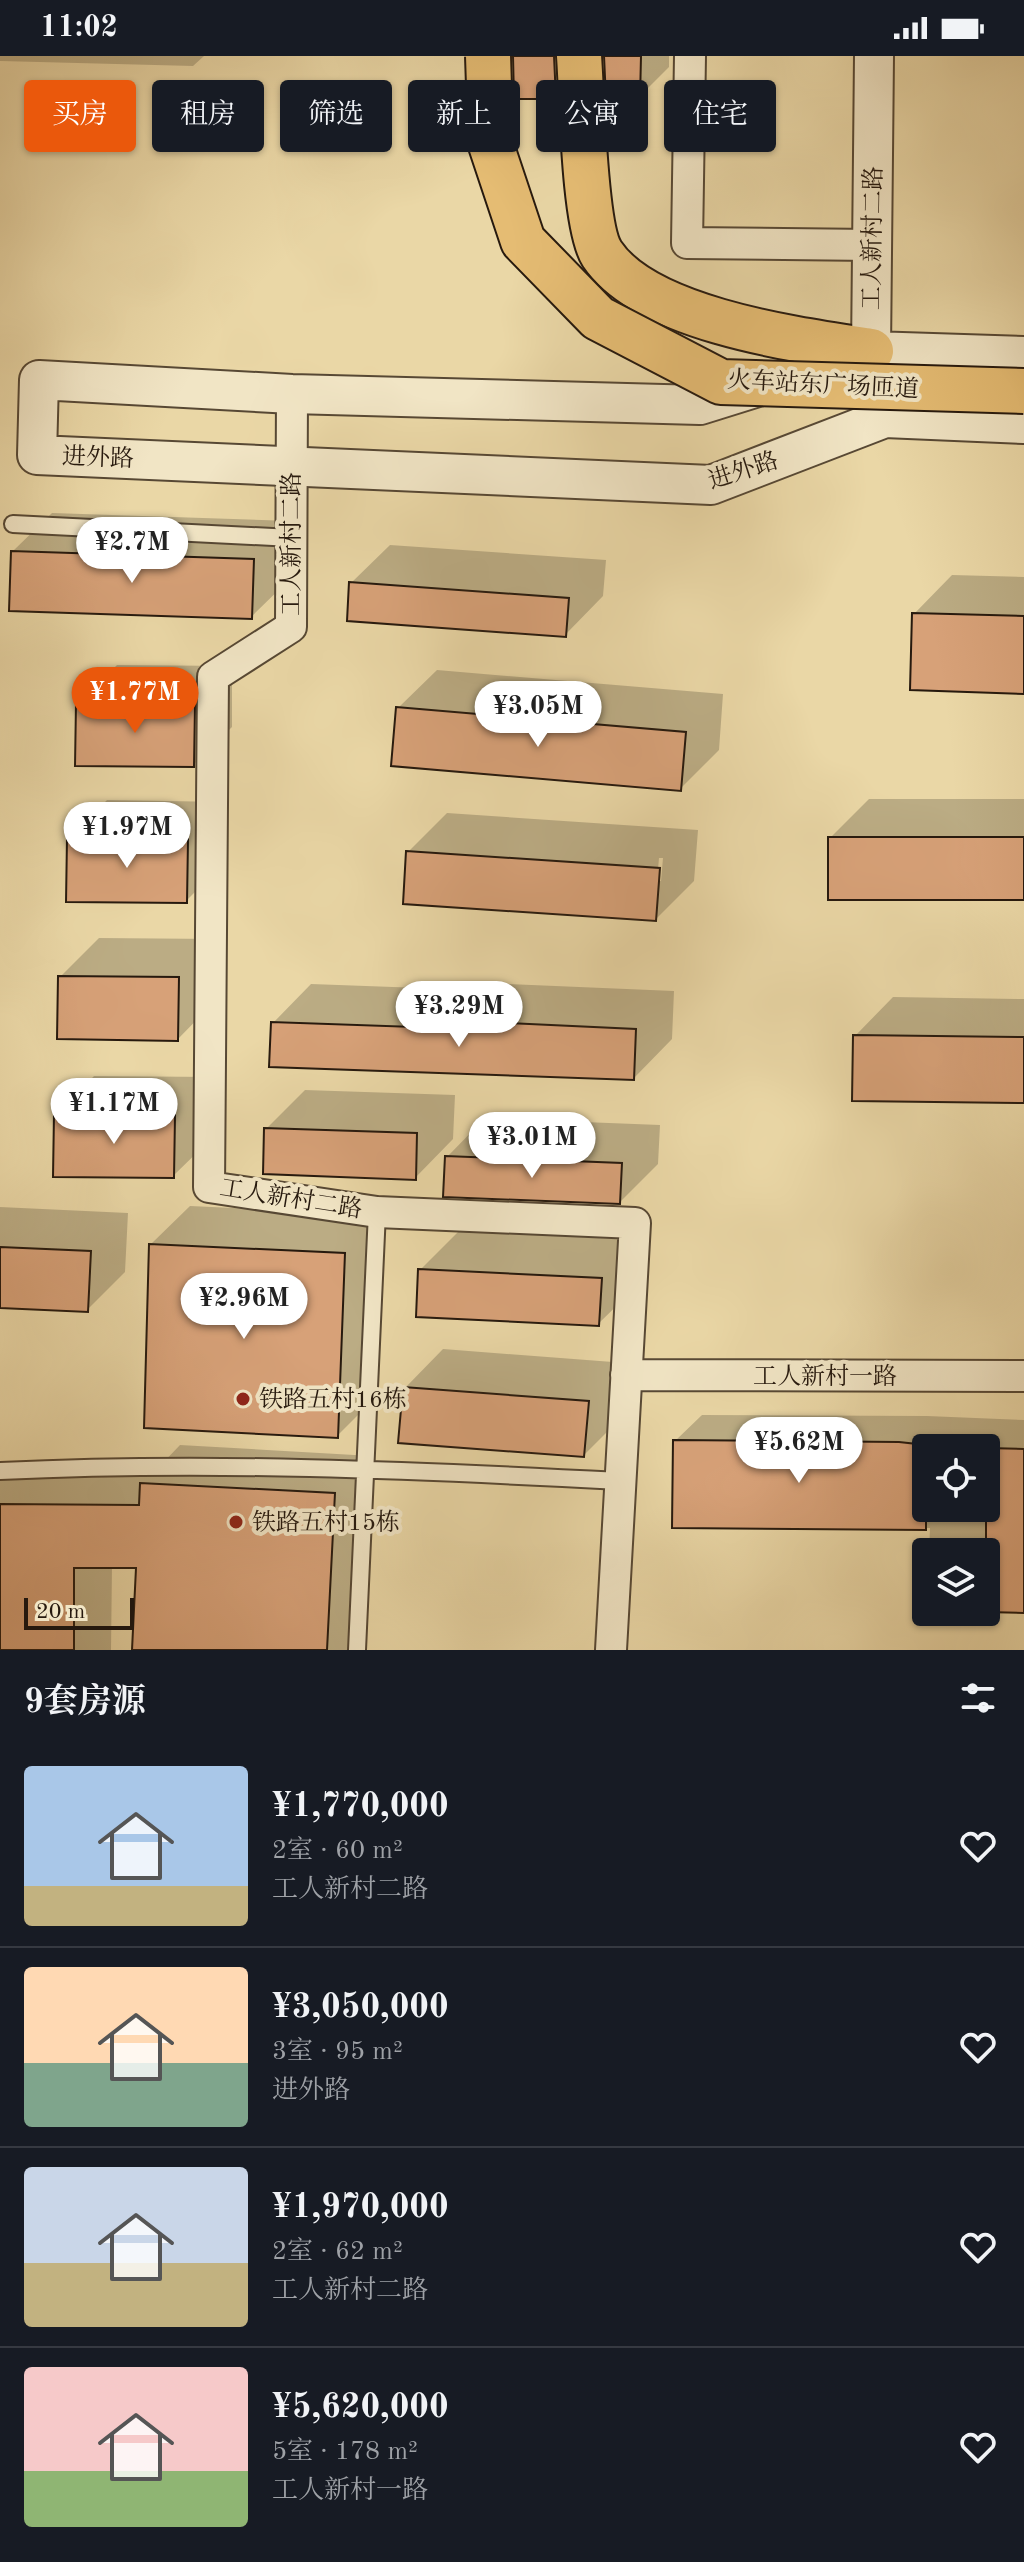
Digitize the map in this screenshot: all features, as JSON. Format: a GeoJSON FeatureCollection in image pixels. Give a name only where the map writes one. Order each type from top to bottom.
{"type":"FeatureCollection","features":[{"type":"Feature","properties":{"kind":"highway","name":"火车站东广场匝道"},"geometry":{"type":"LineString","coordinates":[[488,56],[491,145],[523,241],[598,318],[721,382],[1024,391]]}},
{"type":"Feature","properties":{"kind":"highway","name":"火车站东广场匝道"},"geometry":{"type":"LineString","coordinates":[[579,56],[589,194],[601,253],[632,285],[763,335],[871,351]]}},
{"type":"Feature","properties":{"kind":"street"},"geometry":{"type":"LineString","coordinates":[[690,56],[687,243],[872,245]]}},
{"type":"Feature","properties":{"kind":"street","name":"工人新村二路"},"geometry":{"type":"LineString","coordinates":[[874,56],[871,351],[885,418]]}},
{"type":"Feature","properties":{"kind":"street","name":"进外路"},"geometry":{"type":"LineString","coordinates":[[1024,356],[871,351],[700,405],[292,394],[39,380],[37,455],[711,485],[885,418],[1024,424]]}},
{"type":"Feature","properties":{"kind":"street","name":"工人新村二路"},"geometry":{"type":"LineString","coordinates":[[292,394],[291,627],[213,677],[209,1187],[377,1212],[635,1223],[611,1650]]}},
{"type":"Feature","properties":{"kind":"street","name":"工人新村一路"},"geometry":{"type":"LineString","coordinates":[[626,1375],[1024,1376]]}},
{"type":"Feature","properties":{"kind":"lane"},"geometry":{"type":"LineString","coordinates":[[13,524],[292,538]]}},
{"type":"Feature","properties":{"kind":"lane"},"geometry":{"type":"LineString","coordinates":[[357,1650],[377,1212]]}},
{"type":"Feature","properties":{"kind":"lane"},"geometry":{"type":"LineString","coordinates":[[0,1471],[101,1466],[366,1468],[620,1481]]}},
{"type":"Feature","properties":{"kind":"building"},"geometry":{"type":"Polygon","coordinates":[[[513,56],[554,56],[555,80],[536,80],[536,99],[520,99],[520,80],[514,80],[513,56]]]}},
{"type":"Feature","properties":{"kind":"building"},"geometry":{"type":"Polygon","coordinates":[[[604,56],[641,56],[640,80],[605,80],[604,56]]]}},
{"type":"Feature","properties":{"kind":"building"},"geometry":{"type":"Polygon","coordinates":[[[11,551],[254,559],[252,619],[9,611],[11,551]]]}},
{"type":"Feature","properties":{"kind":"building"},"geometry":{"type":"Polygon","coordinates":[[[349,582],[569,598],[566,637],[347,621],[349,582]]]}},
{"type":"Feature","properties":{"kind":"building"},"geometry":{"type":"Polygon","coordinates":[[[912,613],[1024,616],[1024,694],[910,690],[912,613]]]}},
{"type":"Feature","properties":{"kind":"building"},"geometry":{"type":"Polygon","coordinates":[[[76,703],[195,704],[194,767],[75,766],[76,703]]]}},
{"type":"Feature","properties":{"kind":"building"},"geometry":{"type":"Polygon","coordinates":[[[396,707],[686,732],[681,791],[391,766],[396,707]]]}},
{"type":"Feature","properties":{"kind":"building"},"geometry":{"type":"Polygon","coordinates":[[[828,837],[1024,837],[1024,900],[828,900],[828,837]]]}},
{"type":"Feature","properties":{"kind":"building"},"geometry":{"type":"Polygon","coordinates":[[[67,838],[188,839],[187,903],[66,902],[67,838]]]}},
{"type":"Feature","properties":{"kind":"building"},"geometry":{"type":"Polygon","coordinates":[[[406,851],[660,868],[656,921],[403,904],[406,851]]]}},
{"type":"Feature","properties":{"kind":"building"},"geometry":{"type":"Polygon","coordinates":[[[58,976],[179,977],[178,1041],[57,1039],[58,976]]]}},
{"type":"Feature","properties":{"kind":"building"},"geometry":{"type":"Polygon","coordinates":[[[443,1020],[636,1029],[634,1080],[269,1067],[271,1022],[443,1028],[443,1020]]]}},
{"type":"Feature","properties":{"kind":"building"},"geometry":{"type":"Polygon","coordinates":[[[853,1035],[1024,1037],[1024,1103],[852,1101],[853,1035]]]}},
{"type":"Feature","properties":{"kind":"building"},"geometry":{"type":"Polygon","coordinates":[[[54,1114],[175,1115],[174,1178],[53,1177],[54,1114]]]}},
{"type":"Feature","properties":{"kind":"building"},"geometry":{"type":"Polygon","coordinates":[[[264,1128],[417,1133],[416,1180],[263,1174],[264,1128]]]}},
{"type":"Feature","properties":{"kind":"building"},"geometry":{"type":"Polygon","coordinates":[[[445,1156],[622,1163],[620,1204],[443,1197],[445,1156]]]}},
{"type":"Feature","properties":{"kind":"building"},"geometry":{"type":"Polygon","coordinates":[[[149,1244],[345,1253],[338,1438],[144,1428],[149,1244]]]}},
{"type":"Feature","properties":{"kind":"building"},"geometry":{"type":"Polygon","coordinates":[[[0,1247],[91,1251],[88,1312],[0,1308],[0,1247]]]}},
{"type":"Feature","properties":{"kind":"building"},"geometry":{"type":"Polygon","coordinates":[[[418,1269],[602,1278],[599,1326],[416,1317],[418,1269]]]}},
{"type":"Feature","properties":{"kind":"building"},"geometry":{"type":"Polygon","coordinates":[[[403,1387],[589,1401],[584,1457],[398,1443],[403,1387]]]}},
{"type":"Feature","properties":{"kind":"building"},"geometry":{"type":"Polygon","coordinates":[[[673,1440],[912,1443],[912,1522],[926,1522],[926,1530],[672,1528],[673,1440]]]}},
{"type":"Feature","properties":{"kind":"building"},"geometry":{"type":"Polygon","coordinates":[[[1000,1448],[1024,1449],[1024,1613],[1000,1612],[1000,1538],[986,1538],[986,1522],[1000,1522],[1000,1448]]]}},
{"type":"Feature","properties":{"kind":"building"},"geometry":{"type":"Polygon","coordinates":[[[140,1483],[335,1493],[327,1650],[132,1650],[136,1568],[74,1568],[74,1650],[0,1650],[0,1504],[139,1505],[140,1483]]]}},
{"type":"Feature","properties":{"kind":"place","name":"铁路五村16栋"},"geometry":{"type":"Point","coordinates":[243,1399]}},
{"type":"Feature","properties":{"kind":"place","name":"铁路五村15栋"},"geometry":{"type":"Point","coordinates":[236,1522]}}]}
